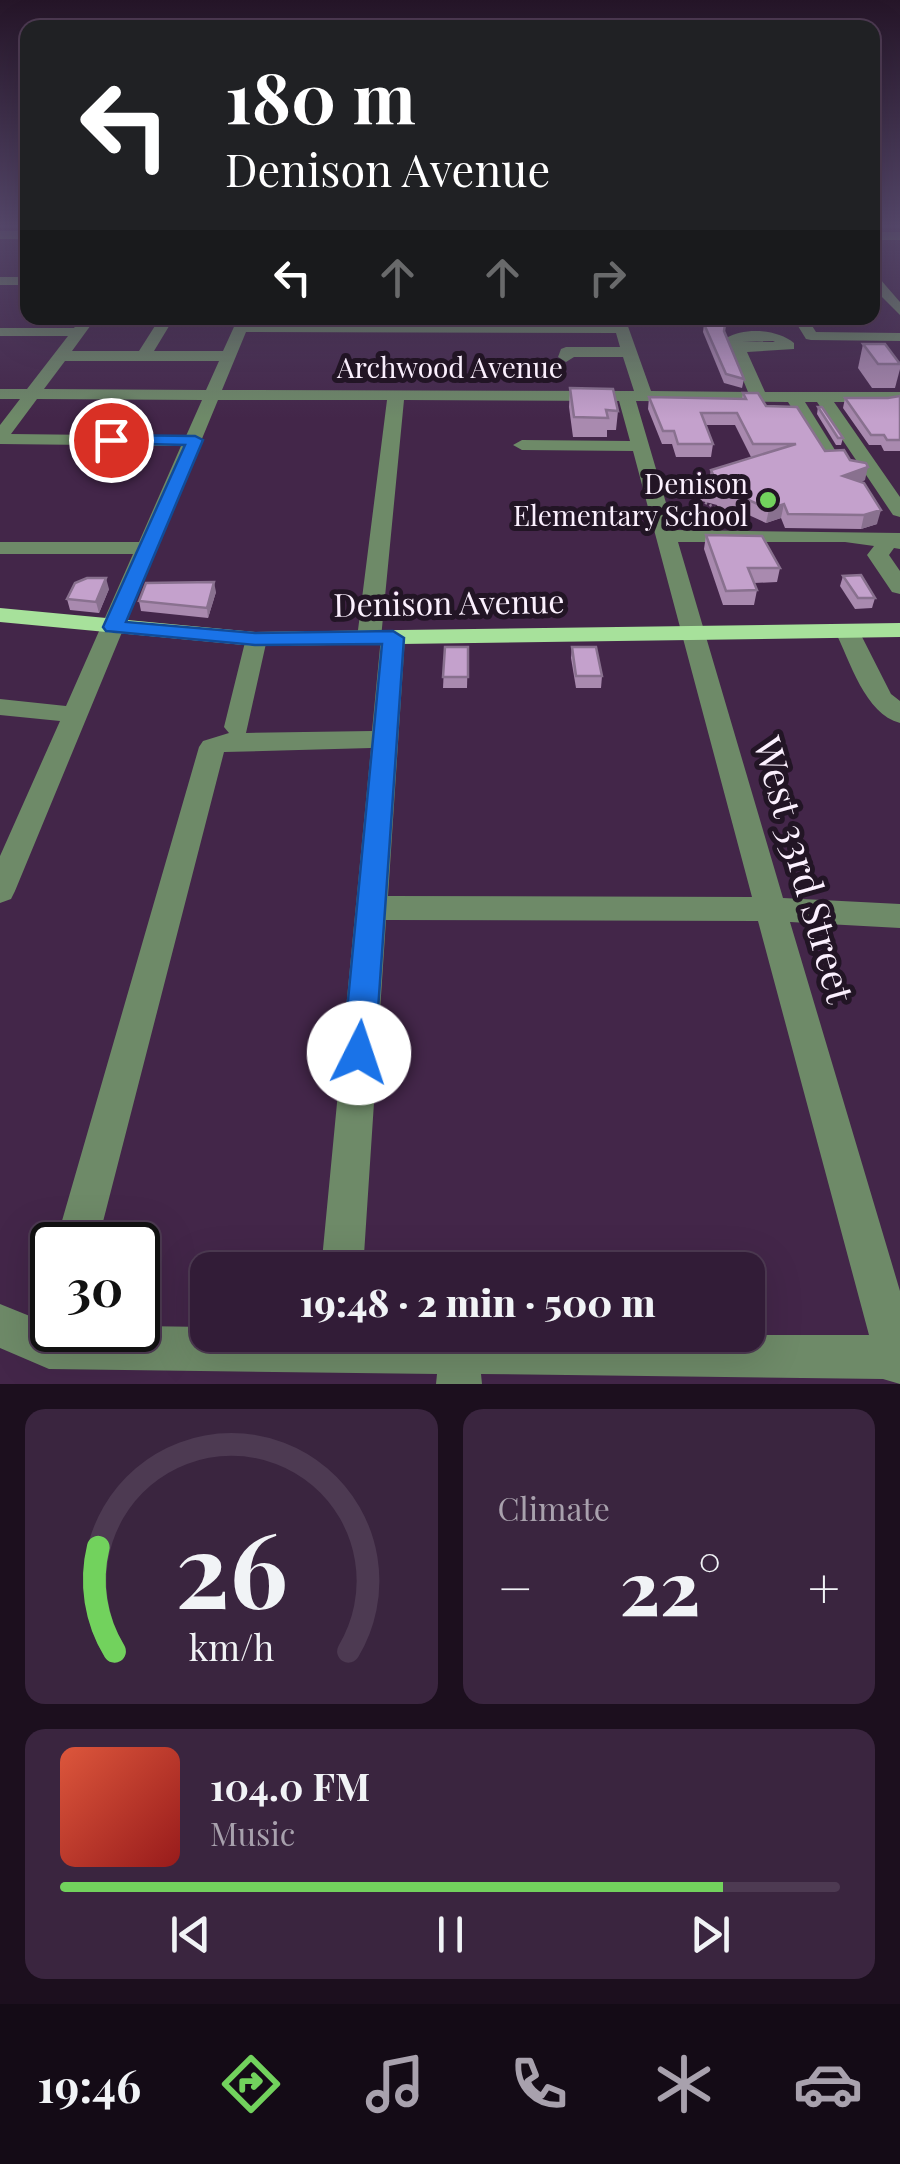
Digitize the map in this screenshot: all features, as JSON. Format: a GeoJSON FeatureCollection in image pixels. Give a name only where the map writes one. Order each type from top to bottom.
{"type":"FeatureCollection","features":[{"type":"Feature","properties":{"kind":"main road","name":"Denison Avenue"},"geometry":{"type":"LineString","coordinates":[[0,615],[255,639],[900,630]]}},
{"type":"Feature","properties":{"kind":"street"},"geometry":{"type":"LineString","coordinates":[[880,291],[895,313]]}},
{"type":"Feature","properties":{"kind":"street"},"geometry":{"type":"LineString","coordinates":[[0,438],[84,325]]}},
{"type":"Feature","properties":{"kind":"street"},"geometry":{"type":"LineString","coordinates":[[144,356],[163,325]]}},
{"type":"Feature","properties":{"kind":"street"},"geometry":{"type":"LineString","coordinates":[[0,891],[242,325]]}},
{"type":"Feature","properties":{"kind":"street","name":"West 33rd Street"},"geometry":{"type":"LineString","coordinates":[[621,325],[629,352],[640,446],[768,910],[899,1362]]}},
{"type":"Feature","properties":{"kind":"street"},"geometry":{"type":"LineString","coordinates":[[805,325],[812,336],[900,336]]}},
{"type":"Feature","properties":{"kind":"street"},"geometry":{"type":"LineString","coordinates":[[0,332],[79,332]]}},
{"type":"Feature","properties":{"kind":"street"},"geometry":{"type":"LineString","coordinates":[[736,348],[759,396]]}},
{"type":"Feature","properties":{"kind":"street"},"geometry":{"type":"LineString","coordinates":[[566,357],[566,352],[629,352]]}},
{"type":"Feature","properties":{"kind":"street"},"geometry":{"type":"LineString","coordinates":[[60,356],[229,356]]}},
{"type":"Feature","properties":{"kind":"street","name":"Archwood Avenue"},"geometry":{"type":"LineString","coordinates":[[0,394],[894,397]]}},
{"type":"Feature","properties":{"kind":"street"},"geometry":{"type":"LineString","coordinates":[[343,1252],[383,739],[381,638],[396,396]]}},
{"type":"Feature","properties":{"kind":"street"},"geometry":{"type":"LineString","coordinates":[[794,396],[831,458]]}},
{"type":"Feature","properties":{"kind":"street"},"geometry":{"type":"LineString","coordinates":[[822,397],[900,511]]}},
{"type":"Feature","properties":{"kind":"street"},"geometry":{"type":"LineString","coordinates":[[894,397],[900,412]]}},
{"type":"Feature","properties":{"kind":"street"},"geometry":{"type":"LineString","coordinates":[[0,438],[195,440]]}},
{"type":"Feature","properties":{"kind":"street"},"geometry":{"type":"LineString","coordinates":[[522,445],[640,446]]}},
{"type":"Feature","properties":{"kind":"street"},"geometry":{"type":"LineString","coordinates":[[666,536],[897,541]]}},
{"type":"Feature","properties":{"kind":"street"},"geometry":{"type":"LineString","coordinates":[[897,541],[878,554],[900,586]]}},
{"type":"Feature","properties":{"kind":"street"},"geometry":{"type":"LineString","coordinates":[[0,548],[149,548]]}},
{"type":"Feature","properties":{"kind":"street"},"geometry":{"type":"LineString","coordinates":[[846,631],[882,698],[900,715]]}},
{"type":"Feature","properties":{"kind":"street"},"geometry":{"type":"LineString","coordinates":[[237,728],[255,639]]}},
{"type":"Feature","properties":{"kind":"street"},"geometry":{"type":"LineString","coordinates":[[0,707],[75,715]]}},
{"type":"Feature","properties":{"kind":"street"},"geometry":{"type":"LineString","coordinates":[[82,1222],[212,747],[226,742],[383,739]]}},
{"type":"Feature","properties":{"kind":"street"},"geometry":{"type":"LineString","coordinates":[[370,908],[768,910],[900,916]]}},
{"type":"Feature","properties":{"kind":"street"},"geometry":{"type":"LineString","coordinates":[[0,1326],[30,1334]]}},
{"type":"Feature","properties":{"kind":"street"},"geometry":{"type":"LineString","coordinates":[[160,1341],[190,1341]]}},
{"type":"Feature","properties":{"kind":"street"},"geometry":{"type":"LineString","coordinates":[[384,1352],[459,1366],[899,1362]]}},
{"type":"Feature","properties":{"kind":"path"},"geometry":{"type":"LineString","coordinates":[[669,482],[701,488],[696,499],[713,511],[744,518],[752,532]]}},
{"type":"Feature","properties":{"kind":"building"},"geometry":{"type":"Polygon","coordinates":[[[704,325],[725,325],[744,379],[726,374],[704,325]]]}},
{"type":"Feature","properties":{"kind":"building"},"geometry":{"type":"Polygon","coordinates":[[[863,344],[885,344],[900,364],[878,364],[863,344]]]}},
{"type":"Feature","properties":{"kind":"building"},"geometry":{"type":"Polygon","coordinates":[[[570,388],[613,389],[618,411],[606,410],[608,418],[574,417],[570,388]]]}},
{"type":"Feature","properties":{"kind":"building"},"geometry":{"type":"Polygon","coordinates":[[[743,393],[758,393],[766,406],[797,407],[825,451],[844,450],[850,460],[866,463],[868,467],[843,476],[864,483],[881,510],[864,515],[788,514],[784,504],[769,509],[742,497],[722,498],[719,491],[696,485],[715,479],[711,470],[796,444],[753,444],[737,413],[701,413],[713,444],[678,444],[674,431],[663,431],[649,397],[746,399],[743,393]]]}},
{"type":"Feature","properties":{"kind":"building"},"geometry":{"type":"Polygon","coordinates":[[[900,396],[900,440],[871,435],[845,398],[888,398],[900,396]]]}},
{"type":"Feature","properties":{"kind":"building"},"geometry":{"type":"Polygon","coordinates":[[[818,407],[822,407],[843,438],[838,438],[818,407]]]}},
{"type":"Feature","properties":{"kind":"building"},"geometry":{"type":"Polygon","coordinates":[[[706,535],[762,536],[780,568],[748,568],[757,590],[726,591],[706,535]]]}},
{"type":"Feature","properties":{"kind":"building"},"geometry":{"type":"Polygon","coordinates":[[[861,575],[875,598],[858,598],[843,576],[861,575]]]}},
{"type":"Feature","properties":{"kind":"building"},"geometry":{"type":"Polygon","coordinates":[[[87,578],[106,578],[96,602],[67,599],[75,583],[87,578]]]}},
{"type":"Feature","properties":{"kind":"building"},"geometry":{"type":"Polygon","coordinates":[[[214,582],[207,608],[139,601],[146,583],[214,582]]]}},
{"type":"Feature","properties":{"kind":"building"},"geometry":{"type":"Polygon","coordinates":[[[445,647],[468,647],[468,677],[443,677],[445,647]]]}},
{"type":"Feature","properties":{"kind":"building"},"geometry":{"type":"Polygon","coordinates":[[[572,647],[596,647],[602,676],[576,676],[572,647]]]}},
{"type":"Feature","properties":{"kind":"place","name":"Denison Elementary School"},"geometry":{"type":"Point","coordinates":[768,500]}},
{"type":"Feature","properties":{"kind":"route"},"geometry":{"type":"LineString","coordinates":[[111,440],[195,440],[113,627],[255,639],[393,638],[359,1053]]}}]}
